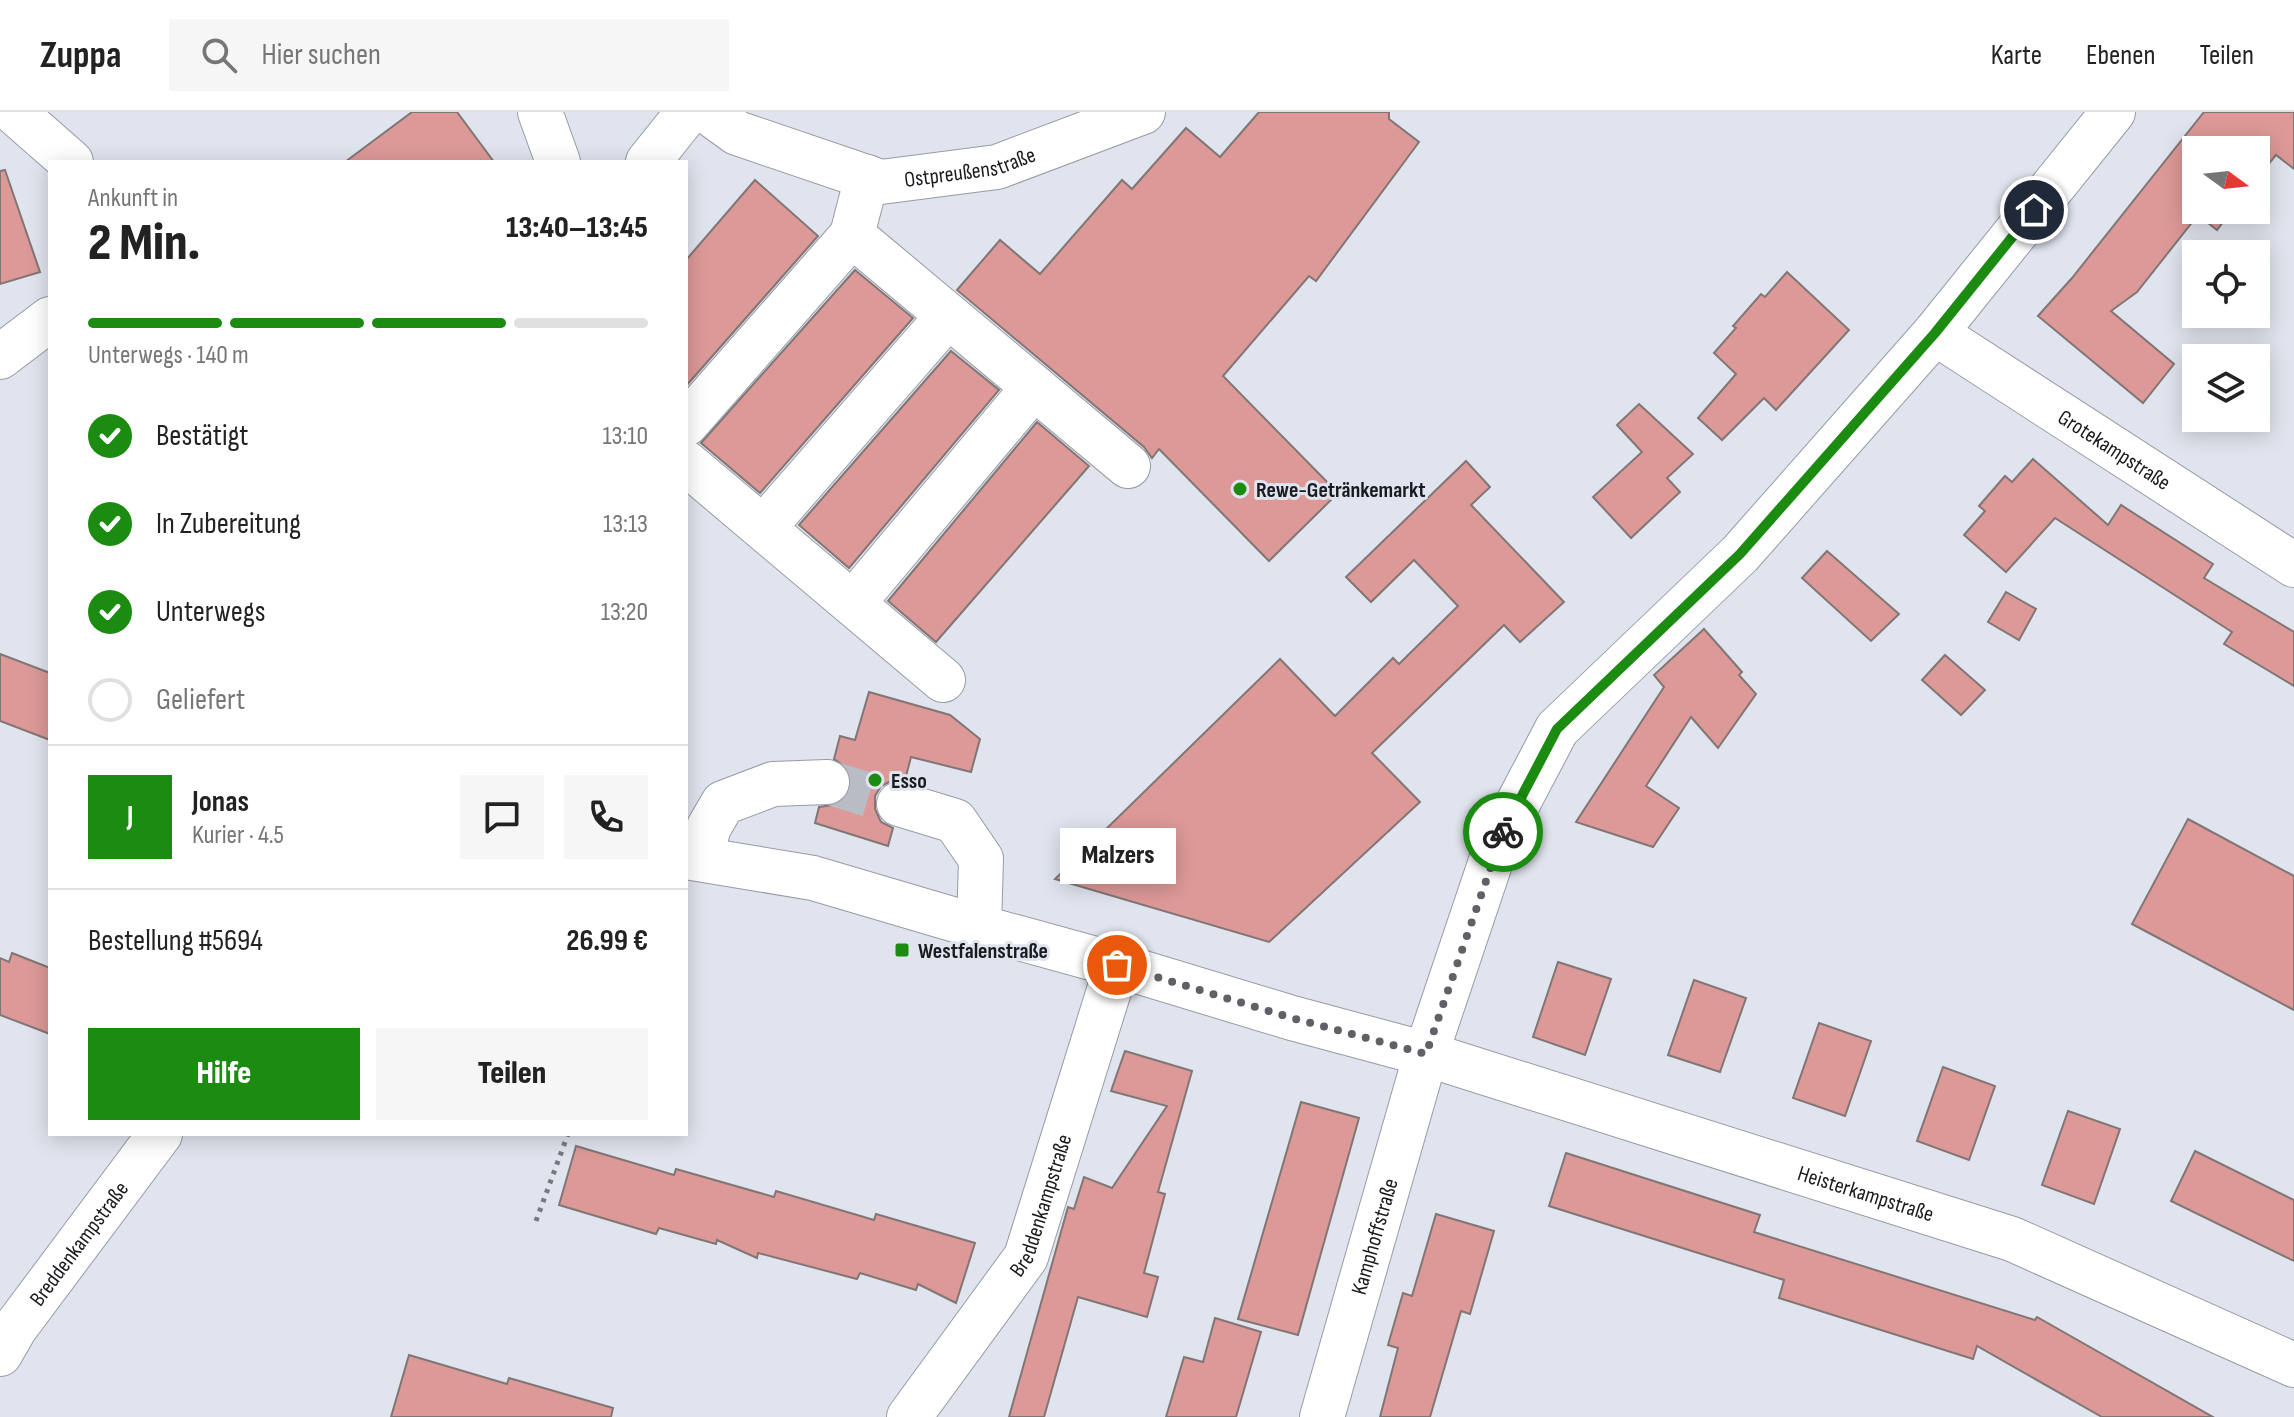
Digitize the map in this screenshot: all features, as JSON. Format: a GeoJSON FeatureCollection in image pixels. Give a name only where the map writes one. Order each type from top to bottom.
{"type":"FeatureCollection","features":[{"type":"Feature","properties":{"kind":"street"},"geometry":{"type":"LineString","coordinates":[[14,112],[69,160]]}},
{"type":"Feature","properties":{"kind":"street"},"geometry":{"type":"LineString","coordinates":[[540,112],[557,160]]}},
{"type":"Feature","properties":{"kind":"street"},"geometry":{"type":"LineString","coordinates":[[650,160],[688,112]]}},
{"type":"Feature","properties":{"kind":"street","name":"Ostpreußenstraße"},"geometry":{"type":"LineString","coordinates":[[708,112],[737,133],[881,182],[997,167],[1143,112]]}},
{"type":"Feature","properties":{"kind":"street","name":"Kamphoffstraße"},"geometry":{"type":"LineString","coordinates":[[1322,1417],[1426,1054],[1497,843],[1557,729],[1740,554],[1935,333],[2113,112]]}},
{"type":"Feature","properties":{"kind":"street"},"geometry":{"type":"LineString","coordinates":[[688,422],[852,235],[867,177]]}},
{"type":"Feature","properties":{"kind":"street"},"geometry":{"type":"LineString","coordinates":[[852,235],[1128,466]]}},
{"type":"Feature","properties":{"kind":"street"},"geometry":{"type":"LineString","coordinates":[[764,527],[948,316]]}},
{"type":"Feature","properties":{"kind":"street"},"geometry":{"type":"LineString","coordinates":[[0,357],[48,321]]}},
{"type":"Feature","properties":{"kind":"street","name":"Grotekampstraße"},"geometry":{"type":"LineString","coordinates":[[1935,333],[2294,565]]}},
{"type":"Feature","properties":{"kind":"street"},"geometry":{"type":"LineString","coordinates":[[853,603],[1034,387]]}},
{"type":"Feature","properties":{"kind":"street"},"geometry":{"type":"LineString","coordinates":[[688,465],[943,680]]}},
{"type":"Feature","properties":{"kind":"street"},"geometry":{"type":"LineString","coordinates":[[827,782],[773,784],[723,803],[693,857],[813,878],[1426,1054]]}},
{"type":"Feature","properties":{"kind":"street"},"geometry":{"type":"LineString","coordinates":[[899,804],[955,821],[981,859],[979,927]]}},
{"type":"Feature","properties":{"kind":"street","name":"Breddenkampstraße"},"geometry":{"type":"LineString","coordinates":[[909,1417],[1026,1257],[1117,965]]}},
{"type":"Feature","properties":{"kind":"street","name":"Heisterkampstraße"},"geometry":{"type":"LineString","coordinates":[[1426,1054],[2012,1239],[2294,1365]]}},
{"type":"Feature","properties":{"kind":"street","name":"Breddenkampstraße"},"geometry":{"type":"LineString","coordinates":[[0,1354],[15,1328],[159,1136]]}},
{"type":"Feature","properties":{"kind":"path"},"geometry":{"type":"LineString","coordinates":[[536,1221],[567,1136]]}},
{"type":"Feature","properties":{"kind":"building"},"geometry":{"type":"Polygon","coordinates":[[[412,112],[457,112],[493,160],[348,160],[412,112]]]}},
{"type":"Feature","properties":{"kind":"building"},"geometry":{"type":"Polygon","coordinates":[[[1259,112],[1389,112],[1389,119],[1419,142],[1316,281],[1309,276],[1223,376],[1338,493],[1269,561],[1159,449],[1152,458],[1144,447],[957,290],[1000,240],[1040,274],[1122,180],[1132,189],[1186,128],[1220,157],[1259,112]]]}},
{"type":"Feature","properties":{"kind":"building"},"geometry":{"type":"Polygon","coordinates":[[[2204,112],[2294,112],[2294,169],[2276,155],[2270,162],[2270,136],[2185,136],[2204,112]]]}},
{"type":"Feature","properties":{"kind":"building"},"geometry":{"type":"Polygon","coordinates":[[[2182,140],[2182,224],[2191,224],[2137,292],[2111,311],[2174,364],[2143,403],[2038,316],[2182,140]]]}},
{"type":"Feature","properties":{"kind":"building"},"geometry":{"type":"Polygon","coordinates":[[[5,170],[40,272],[0,284],[0,171],[5,170]]]}},
{"type":"Feature","properties":{"kind":"building"},"geometry":{"type":"Polygon","coordinates":[[[755,180],[818,236],[688,384],[688,258],[755,180]]]}},
{"type":"Feature","properties":{"kind":"building"},"geometry":{"type":"Polygon","coordinates":[[[855,270],[913,318],[760,493],[701,443],[855,270]]]}},
{"type":"Feature","properties":{"kind":"building"},"geometry":{"type":"Polygon","coordinates":[[[1787,272],[1849,330],[1776,410],[1764,398],[1722,440],[1698,418],[1736,374],[1714,353],[1761,294],[1765,297],[1787,272]]]}},
{"type":"Feature","properties":{"kind":"building"},"geometry":{"type":"Polygon","coordinates":[[[951,351],[999,390],[849,568],[799,525],[951,351]]]}},
{"type":"Feature","properties":{"kind":"building"},"geometry":{"type":"Polygon","coordinates":[[[1639,404],[1693,454],[1667,478],[1680,492],[1631,538],[1593,497],[1642,452],[1617,425],[1639,404]]]}},
{"type":"Feature","properties":{"kind":"building"},"geometry":{"type":"Polygon","coordinates":[[[1037,422],[1089,466],[936,642],[888,601],[1037,422]]]}},
{"type":"Feature","properties":{"kind":"building"},"geometry":{"type":"Polygon","coordinates":[[[2033,459],[2108,525],[2121,505],[2213,564],[2204,578],[2294,632],[2294,686],[2224,644],[2232,632],[2055,518],[2006,572],[1964,535],[1985,511],[1979,506],[2005,476],[2012,482],[2033,459]]]}},
{"type":"Feature","properties":{"kind":"building"},"geometry":{"type":"Polygon","coordinates":[[[1466,461],[1490,487],[1471,505],[1564,602],[1520,642],[1504,625],[1372,753],[1420,802],[1269,942],[1055,879],[1280,659],[1335,716],[1393,658],[1399,664],[1458,606],[1414,560],[1371,602],[1346,577],[1466,461]]]}},
{"type":"Feature","properties":{"kind":"building"},"geometry":{"type":"Polygon","coordinates":[[[1827,551],[1899,614],[1871,641],[1802,578],[1827,551]]]}},
{"type":"Feature","properties":{"kind":"building"},"geometry":{"type":"Polygon","coordinates":[[[2006,592],[2036,609],[2019,640],[1988,622],[2006,592]]]}},
{"type":"Feature","properties":{"kind":"building"},"geometry":{"type":"Polygon","coordinates":[[[1704,629],[1742,672],[1739,675],[1756,694],[1718,748],[1691,717],[1646,786],[1679,808],[1653,847],[1576,822],[1664,687],[1654,675],[1704,629]]]}},
{"type":"Feature","properties":{"kind":"building"},"geometry":{"type":"Polygon","coordinates":[[[0,654],[48,672],[48,739],[0,721],[0,654]]]}},
{"type":"Feature","properties":{"kind":"building"},"geometry":{"type":"Polygon","coordinates":[[[1945,655],[1985,690],[1961,715],[1922,680],[1945,655]]]}},
{"type":"Feature","properties":{"kind":"building"},"geometry":{"type":"Polygon","coordinates":[[[869,692],[950,715],[980,739],[971,772],[911,757],[905,780],[893,780],[881,786],[875,796],[875,809],[881,822],[893,828],[888,846],[815,823],[819,807],[840,804],[849,793],[852,780],[848,769],[834,759],[840,736],[855,740],[869,692]]]}},
{"type":"Feature","properties":{"kind":"building"},"geometry":{"type":"Polygon","coordinates":[[[2188,819],[2294,876],[2294,1010],[2132,924],[2188,819]]]}},
{"type":"Feature","properties":{"kind":"building"},"geometry":{"type":"Polygon","coordinates":[[[12,953],[48,967],[48,1033],[0,1015],[0,958],[9,962],[12,953]]]}},
{"type":"Feature","properties":{"kind":"building"},"geometry":{"type":"Polygon","coordinates":[[[1558,962],[1611,979],[1585,1055],[1533,1037],[1558,962]]]}},
{"type":"Feature","properties":{"kind":"building"},"geometry":{"type":"Polygon","coordinates":[[[1694,980],[1746,998],[1720,1072],[1668,1055],[1694,980]]]}},
{"type":"Feature","properties":{"kind":"building"},"geometry":{"type":"Polygon","coordinates":[[[1819,1023],[1871,1041],[1845,1116],[1793,1098],[1819,1023]]]}},
{"type":"Feature","properties":{"kind":"building"},"geometry":{"type":"Polygon","coordinates":[[[1125,1051],[1192,1071],[1158,1192],[1165,1194],[1144,1273],[1158,1277],[1147,1317],[1078,1297],[1044,1417],[1009,1417],[1068,1207],[1074,1209],[1084,1177],[1112,1188],[1167,1106],[1111,1091],[1125,1051]]]}},
{"type":"Feature","properties":{"kind":"building"},"geometry":{"type":"Polygon","coordinates":[[[1943,1067],[1995,1086],[1969,1160],[1917,1141],[1943,1067]]]}},
{"type":"Feature","properties":{"kind":"building"},"geometry":{"type":"Polygon","coordinates":[[[1301,1102],[1359,1118],[1298,1335],[1238,1319],[1301,1102]]]}},
{"type":"Feature","properties":{"kind":"building"},"geometry":{"type":"Polygon","coordinates":[[[2068,1111],[2120,1129],[2094,1204],[2042,1185],[2068,1111]]]}},
{"type":"Feature","properties":{"kind":"building"},"geometry":{"type":"Polygon","coordinates":[[[576,1146],[674,1175],[676,1169],[774,1197],[776,1191],[874,1220],[876,1214],[975,1243],[956,1303],[918,1284],[916,1290],[860,1273],[857,1279],[758,1253],[757,1258],[717,1240],[716,1244],[659,1228],[656,1234],[559,1205],[576,1146]]]}},
{"type":"Feature","properties":{"kind":"building"},"geometry":{"type":"Polygon","coordinates":[[[2195,1151],[2294,1200],[2294,1261],[2171,1201],[2195,1151]]]}},
{"type":"Feature","properties":{"kind":"building"},"geometry":{"type":"Polygon","coordinates":[[[1566,1153],[1760,1215],[1754,1232],[2035,1320],[2037,1317],[2213,1417],[2102,1417],[1977,1346],[1973,1359],[1779,1298],[1784,1280],[1549,1206],[1566,1153]]]}},
{"type":"Feature","properties":{"kind":"building"},"geometry":{"type":"Polygon","coordinates":[[[1436,1214],[1494,1231],[1470,1314],[1461,1311],[1430,1417],[1380,1417],[1398,1348],[1388,1345],[1403,1293],[1412,1296],[1436,1214]]]}},
{"type":"Feature","properties":{"kind":"building"},"geometry":{"type":"Polygon","coordinates":[[[1215,1318],[1261,1332],[1236,1417],[1166,1417],[1184,1357],[1203,1362],[1215,1318]]]}},
{"type":"Feature","properties":{"kind":"building"},"geometry":{"type":"Polygon","coordinates":[[[409,1355],[507,1384],[509,1378],[613,1408],[611,1417],[391,1417],[409,1355]]]}},
{"type":"Feature","properties":{"kind":"tunnel"},"geometry":{"type":"LineString","coordinates":[[827,782],[899,804]]}},
{"type":"Feature","properties":{"kind":"way so far"},"geometry":{"type":"LineString","coordinates":[[1117,965],[1292,1018],[1426,1054],[1503,832]]}},
{"type":"Feature","properties":{"kind":"place","name":"Rewe-Getränkemarkt"},"geometry":{"type":"Point","coordinates":[1240,489]}},
{"type":"Feature","properties":{"kind":"place","name":"Esso"},"geometry":{"type":"Point","coordinates":[875,780]}},
{"type":"Feature","properties":{"kind":"place","name":"Westfalenstraße"},"geometry":{"type":"Point","coordinates":[902,950]}},
{"type":"Feature","properties":{"kind":"place","name":"Malzers"},"geometry":{"type":"Point","coordinates":[1117,965]}},
{"type":"Feature","properties":{"kind":"route"},"geometry":{"type":"LineString","coordinates":[[1503,832],[1557,729],[1740,554],[1935,333],[2034,210]]}}]}
